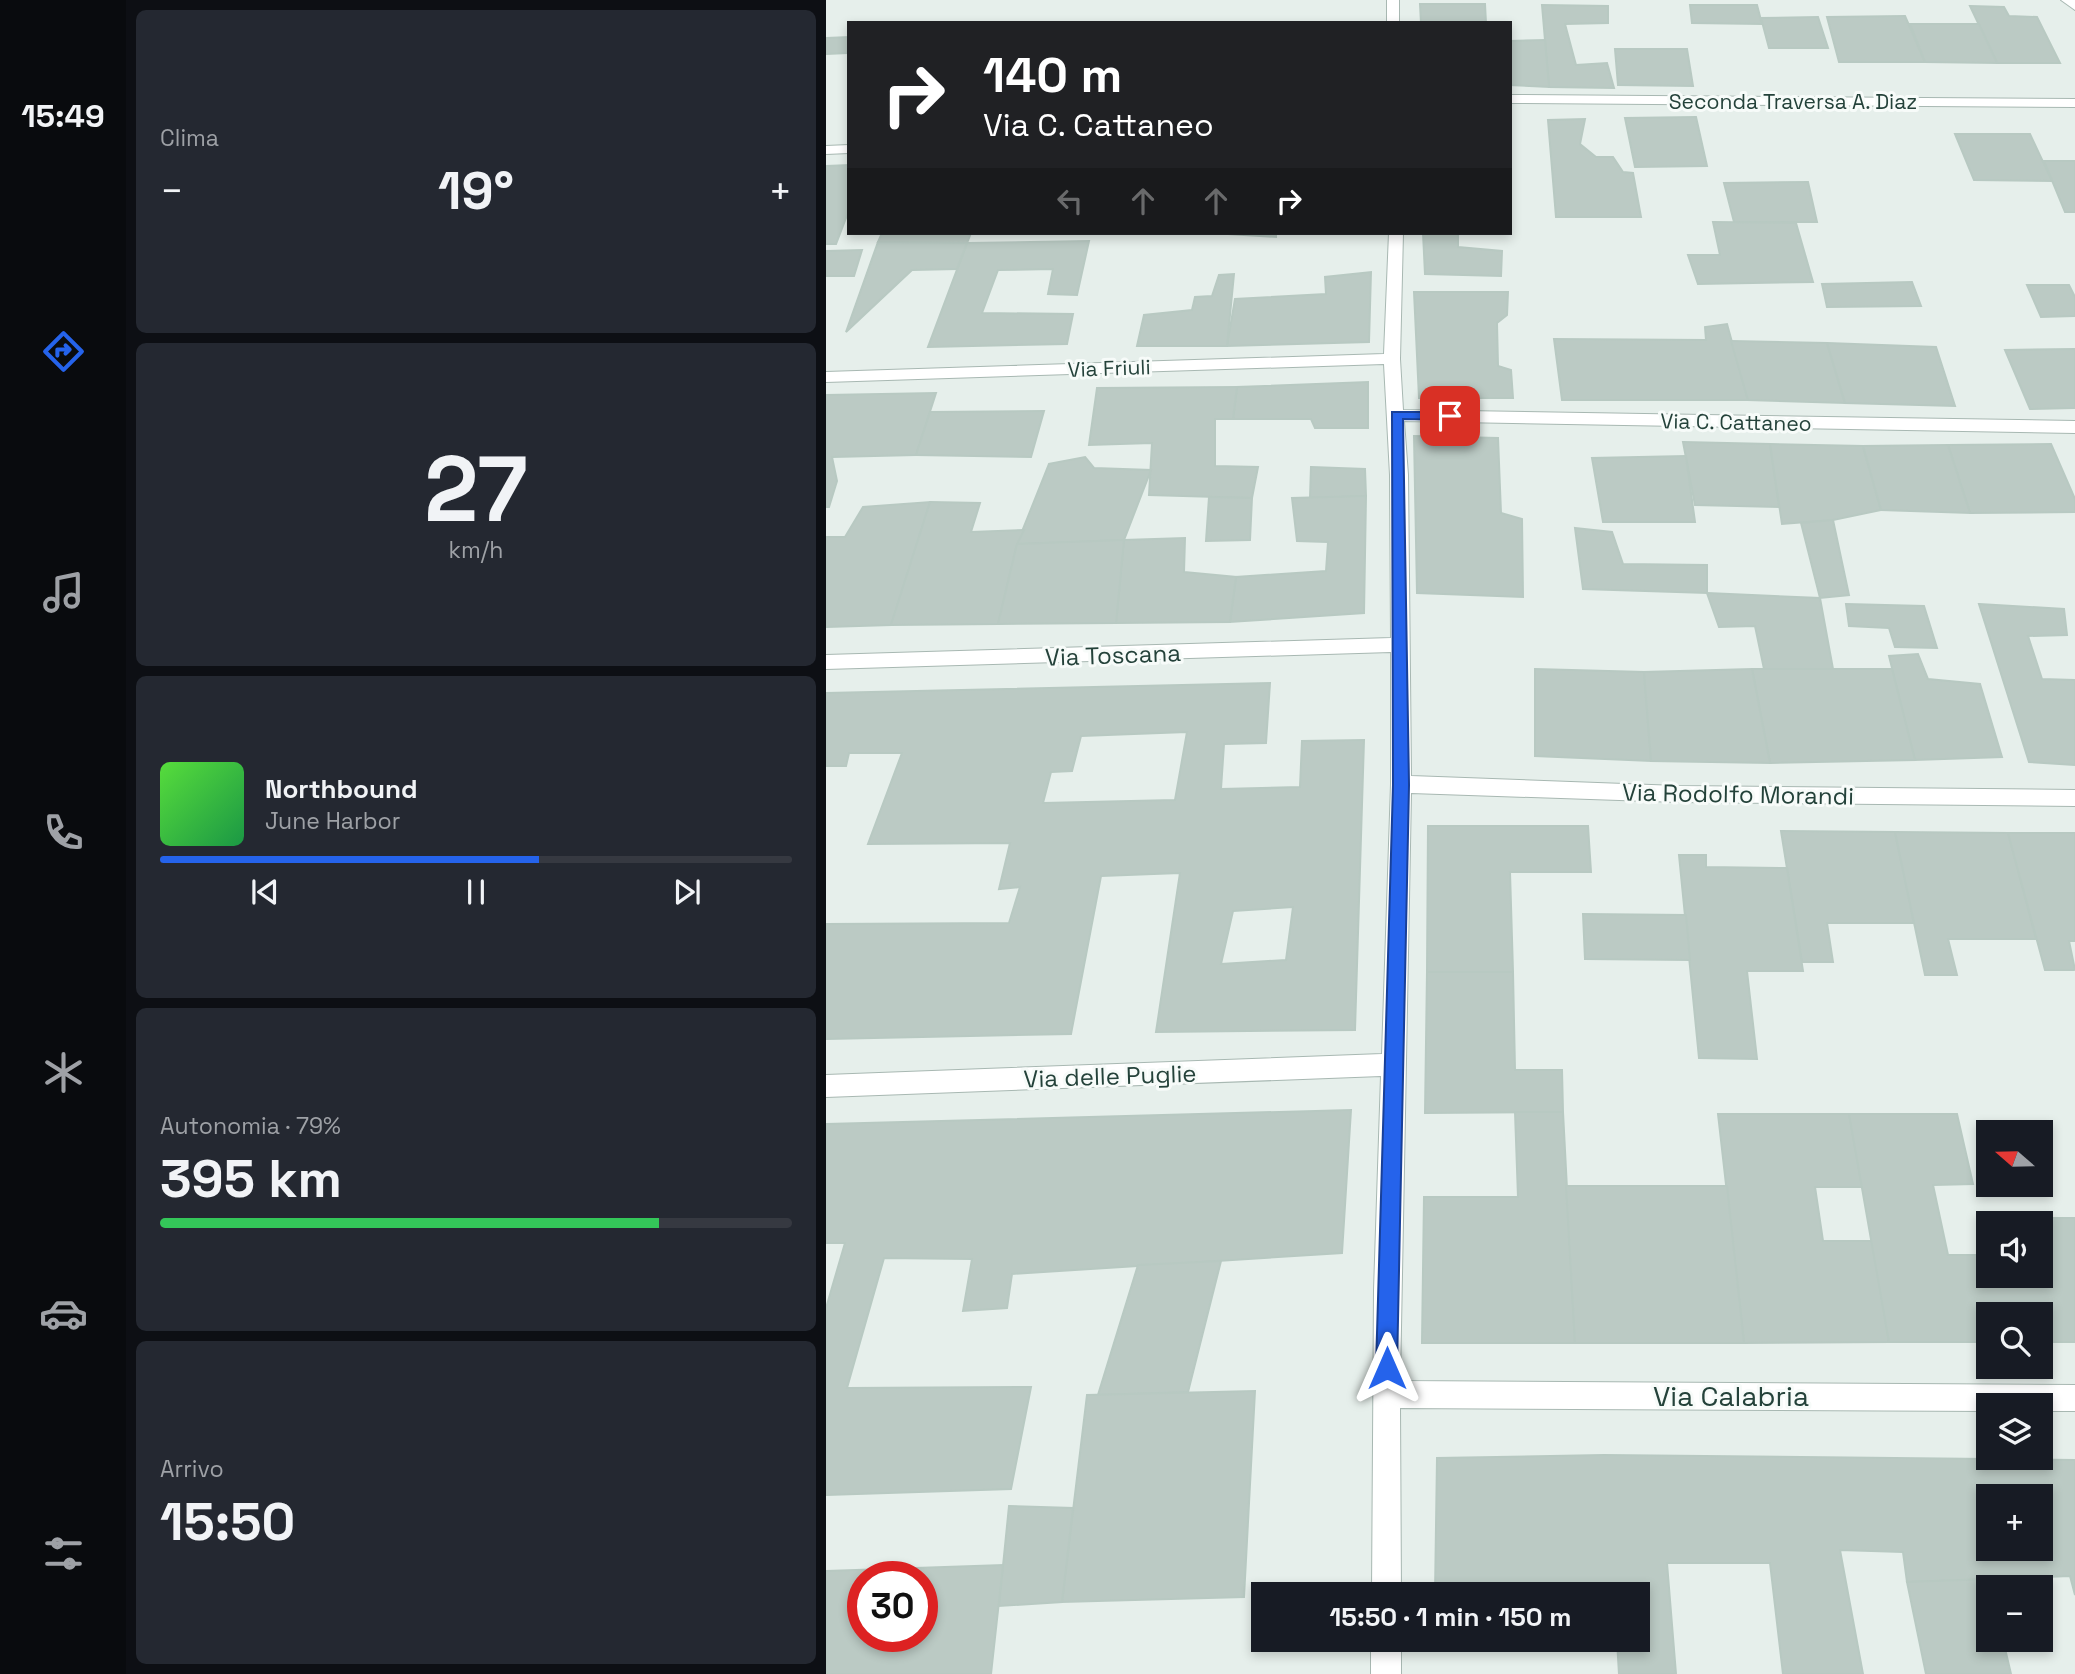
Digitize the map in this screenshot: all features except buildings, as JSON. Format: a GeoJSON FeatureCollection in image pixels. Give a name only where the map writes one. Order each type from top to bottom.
{"type":"FeatureCollection","features":[{"type":"Feature","properties":{"kind":"street"},"geometry":{"type":"LineString","coordinates":[[1392,0],[1394,21]]}},
{"type":"Feature","properties":{"kind":"street"},"geometry":{"type":"LineString","coordinates":[[2067,0],[2075,6]]}},
{"type":"Feature","properties":{"kind":"street","name":"Seconda Traversa A. Diaz"},"geometry":{"type":"LineString","coordinates":[[1512,99],[2075,103]]}},
{"type":"Feature","properties":{"kind":"street"},"geometry":{"type":"LineString","coordinates":[[826,150],[847,149]]}},
{"type":"Feature","properties":{"kind":"street"},"geometry":{"type":"LineString","coordinates":[[1386,1582],[1393,1065],[1401,785],[1397,415],[1392,359],[1396,235]]}},
{"type":"Feature","properties":{"kind":"street","name":"Via Friuli"},"geometry":{"type":"LineString","coordinates":[[826,377],[1392,359]]}},
{"type":"Feature","properties":{"kind":"street","name":"Via C. Cattaneo"},"geometry":{"type":"LineString","coordinates":[[1397,415],[2075,427]]}},
{"type":"Feature","properties":{"kind":"street","name":"Via Toscana"},"geometry":{"type":"LineString","coordinates":[[826,662],[1400,645]]}},
{"type":"Feature","properties":{"kind":"street","name":"Via Rodolfo Morandi"},"geometry":{"type":"LineString","coordinates":[[1401,785],[1678,794],[2075,798]]}},
{"type":"Feature","properties":{"kind":"street","name":"Via delle Puglie"},"geometry":{"type":"LineString","coordinates":[[826,1086],[1393,1065]]}},
{"type":"Feature","properties":{"kind":"street","name":"Via Calabria"},"geometry":{"type":"LineString","coordinates":[[1387,1394],[2075,1398]]}},
{"type":"Feature","properties":{"kind":"street"},"geometry":{"type":"LineString","coordinates":[[1386,1652],[1386,1674]]}},
{"type":"Feature","properties":{"kind":"route"},"geometry":{"type":"LineString","coordinates":[[1387,1368],[1401,785],[1397,415],[1450,416]]}}]}
